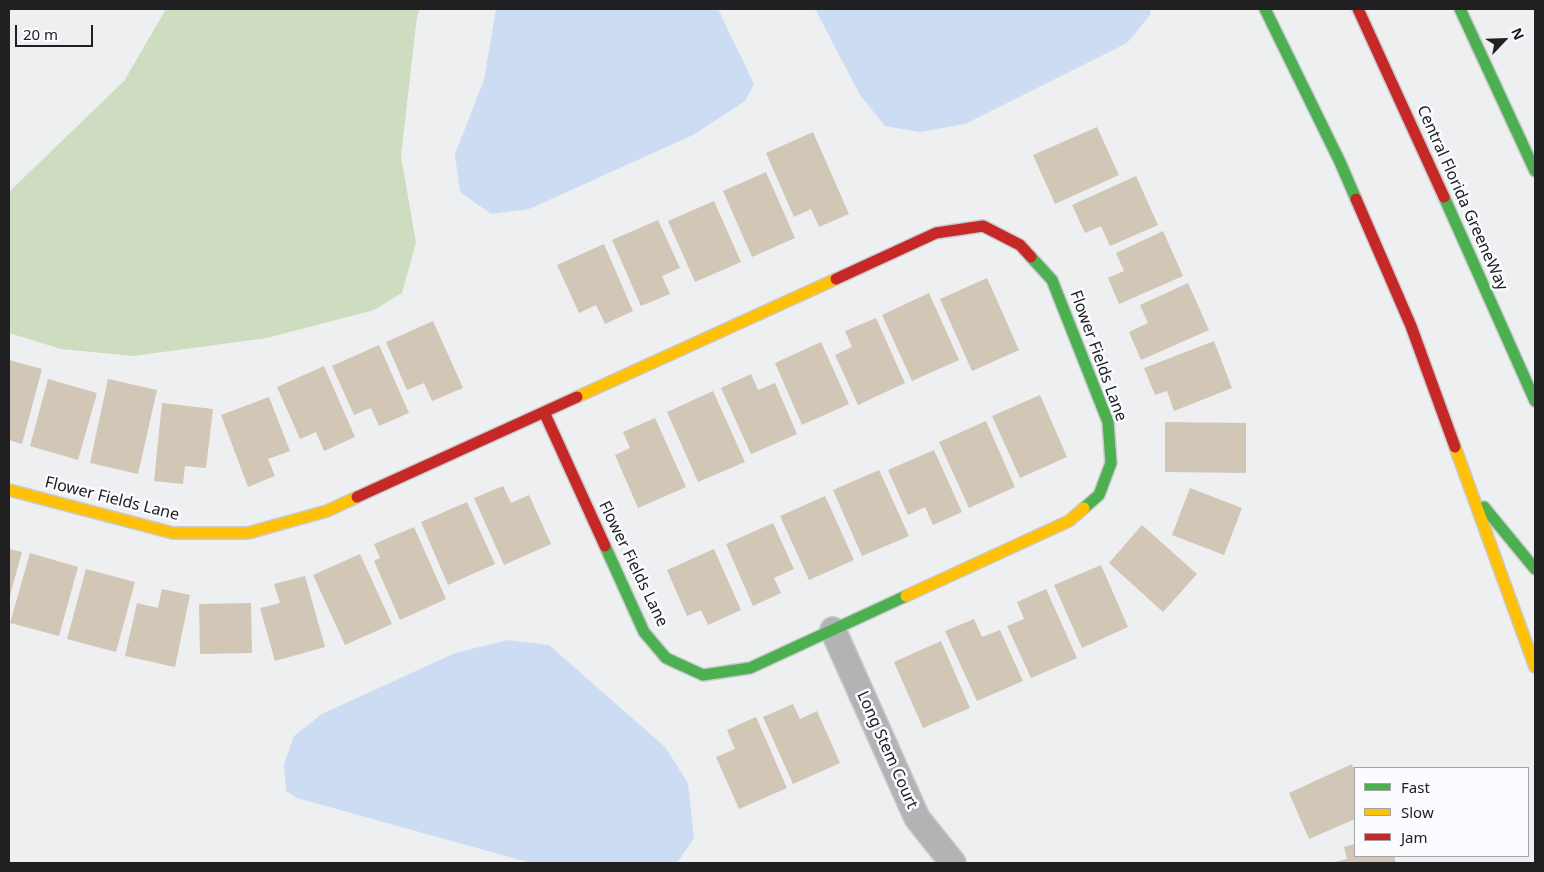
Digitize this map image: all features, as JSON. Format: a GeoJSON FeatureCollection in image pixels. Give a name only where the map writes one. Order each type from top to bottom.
{"type":"FeatureCollection","features":[{"type":"Feature","properties":{"kind":"main road"},"geometry":{"type":"LineString","coordinates":[[1265,9],[1340,162],[1407,317],[1535,667]]}},
{"type":"Feature","properties":{"kind":"main road","name":"Central Florida GreeneWay"},"geometry":{"type":"LineString","coordinates":[[1358,9],[1535,401]]}},
{"type":"Feature","properties":{"kind":"main road"},"geometry":{"type":"LineString","coordinates":[[1460,9],[1535,171]]}},
{"type":"Feature","properties":{"kind":"main road","name":"Flower Fields Lane"},"geometry":{"type":"LineString","coordinates":[[9,490],[173,533],[248,533],[326,511],[936,233],[984,226],[1020,244],[1052,280],[1108,422],[1111,463],[1099,495],[1069,521],[750,668],[703,675],[666,658],[644,632],[544,412]]}},
{"type":"Feature","properties":{"kind":"main road"},"geometry":{"type":"LineString","coordinates":[[1472,492],[1535,569]]}},
{"type":"Feature","properties":{"kind":"street","name":"Long Stem Court"},"geometry":{"type":"LineString","coordinates":[[833,630],[918,818],[953,863]]}},
{"type":"Feature","properties":{"kind":"green space"},"geometry":{"type":"Polygon","coordinates":[[[166,9],[420,9],[417,16],[401,156],[416,243],[402,293],[374,310],[267,338],[133,356],[61,349],[9,333],[9,192],[124,81],[166,9]]]}},
{"type":"Feature","properties":{"kind":"water"},"geometry":{"type":"Polygon","coordinates":[[[496,9],[718,9],[754,84],[745,101],[693,135],[529,209],[491,214],[460,192],[455,154],[484,80],[496,9]]]}},
{"type":"Feature","properties":{"kind":"water"},"geometry":{"type":"Polygon","coordinates":[[[815,9],[1150,9],[1150,15],[1127,43],[965,124],[919,132],[885,126],[860,95],[815,9]]]}},
{"type":"Feature","properties":{"kind":"water"},"geometry":{"type":"Polygon","coordinates":[[[508,640],[549,645],[665,747],[688,783],[694,838],[677,863],[531,863],[297,798],[286,791],[284,764],[294,736],[322,714],[455,653],[508,640]]]}},
{"type":"Feature","properties":{"kind":"building"},"geometry":{"type":"Polygon","coordinates":[[[1097,127],[1119,175],[1055,204],[1033,155],[1097,127]]]}},
{"type":"Feature","properties":{"kind":"building"},"geometry":{"type":"Polygon","coordinates":[[[813,132],[849,214],[819,227],[811,209],[794,217],[766,153],[813,132]]]}},
{"type":"Feature","properties":{"kind":"building"},"geometry":{"type":"Polygon","coordinates":[[[766,172],[795,238],[752,257],[723,191],[766,172]]]}},
{"type":"Feature","properties":{"kind":"building"},"geometry":{"type":"Polygon","coordinates":[[[1136,176],[1158,225],[1110,246],[1101,226],[1085,233],[1072,205],[1136,176]]]}},
{"type":"Feature","properties":{"kind":"building"},"geometry":{"type":"Polygon","coordinates":[[[714,201],[741,262],[695,282],[668,221],[714,201]]]}},
{"type":"Feature","properties":{"kind":"building"},"geometry":{"type":"Polygon","coordinates":[[[658,220],[680,268],[662,276],[670,294],[641,306],[612,240],[658,220]]]}},
{"type":"Feature","properties":{"kind":"building"},"geometry":{"type":"Polygon","coordinates":[[[1163,231],[1183,276],[1119,304],[1108,278],[1124,271],[1116,253],[1163,231]]]}},
{"type":"Feature","properties":{"kind":"building"},"geometry":{"type":"Polygon","coordinates":[[[604,244],[633,311],[605,324],[596,305],[579,313],[557,265],[604,244]]]}},
{"type":"Feature","properties":{"kind":"building"},"geometry":{"type":"Polygon","coordinates":[[[987,278],[1019,350],[972,371],[940,299],[987,278]]]}},
{"type":"Feature","properties":{"kind":"building"},"geometry":{"type":"Polygon","coordinates":[[[1188,283],[1209,330],[1141,360],[1129,332],[1148,323],[1140,305],[1188,283]]]}},
{"type":"Feature","properties":{"kind":"building"},"geometry":{"type":"Polygon","coordinates":[[[929,293],[959,360],[912,381],[882,315],[929,293]]]}},
{"type":"Feature","properties":{"kind":"building"},"geometry":{"type":"Polygon","coordinates":[[[876,318],[905,383],[858,405],[835,355],[852,347],[845,331],[876,318]]]}},
{"type":"Feature","properties":{"kind":"building"},"geometry":{"type":"Polygon","coordinates":[[[433,321],[463,388],[432,401],[424,383],[407,390],[386,342],[433,321]]]}},
{"type":"Feature","properties":{"kind":"building"},"geometry":{"type":"Polygon","coordinates":[[[1214,341],[1232,388],[1174,411],[1167,391],[1155,395],[1144,368],[1214,341]]]}},
{"type":"Feature","properties":{"kind":"building"},"geometry":{"type":"Polygon","coordinates":[[[821,342],[849,404],[802,425],[775,363],[821,342]]]}},
{"type":"Feature","properties":{"kind":"building"},"geometry":{"type":"Polygon","coordinates":[[[379,345],[409,413],[379,426],[371,408],[354,415],[332,366],[379,345]]]}},
{"type":"Feature","properties":{"kind":"building"},"geometry":{"type":"Polygon","coordinates":[[[9,360],[42,369],[22,444],[9,440],[9,360]]]}},
{"type":"Feature","properties":{"kind":"building"},"geometry":{"type":"Polygon","coordinates":[[[324,366],[355,437],[324,451],[316,432],[300,439],[277,387],[324,366]]]}},
{"type":"Feature","properties":{"kind":"building"},"geometry":{"type":"Polygon","coordinates":[[[751,374],[758,390],[775,383],[797,434],[751,454],[721,388],[751,374]]]}},
{"type":"Feature","properties":{"kind":"building"},"geometry":{"type":"Polygon","coordinates":[[[48,379],[97,393],[78,460],[30,446],[48,379]]]}},
{"type":"Feature","properties":{"kind":"building"},"geometry":{"type":"Polygon","coordinates":[[[108,379],[157,390],[138,474],[90,463],[108,379]]]}},
{"type":"Feature","properties":{"kind":"building"},"geometry":{"type":"Polygon","coordinates":[[[713,391],[745,462],[698,482],[667,412],[713,391]]]}},
{"type":"Feature","properties":{"kind":"building"},"geometry":{"type":"Polygon","coordinates":[[[1040,395],[1067,457],[1020,478],[992,416],[1040,395]]]}},
{"type":"Feature","properties":{"kind":"building"},"geometry":{"type":"Polygon","coordinates":[[[269,397],[290,451],[268,459],[275,476],[248,487],[221,415],[269,397]]]}},
{"type":"Feature","properties":{"kind":"building"},"geometry":{"type":"Polygon","coordinates":[[[162,403],[213,409],[206,468],[185,466],[183,484],[154,481],[162,403]]]}},
{"type":"Feature","properties":{"kind":"building"},"geometry":{"type":"Polygon","coordinates":[[[655,418],[686,487],[638,508],[615,455],[630,448],[623,432],[655,418]]]}},
{"type":"Feature","properties":{"kind":"building"},"geometry":{"type":"Polygon","coordinates":[[[986,421],[1015,487],[969,508],[939,442],[986,421]]]}},
{"type":"Feature","properties":{"kind":"building"},"geometry":{"type":"Polygon","coordinates":[[[1165,422],[1246,423],[1246,473],[1165,472],[1165,422]]]}},
{"type":"Feature","properties":{"kind":"building"},"geometry":{"type":"Polygon","coordinates":[[[934,450],[962,512],[933,525],[925,507],[908,515],[888,470],[934,450]]]}},
{"type":"Feature","properties":{"kind":"building"},"geometry":{"type":"Polygon","coordinates":[[[879,470],[909,536],[862,556],[833,490],[879,470]]]}},
{"type":"Feature","properties":{"kind":"building"},"geometry":{"type":"Polygon","coordinates":[[[503,486],[511,503],[529,495],[551,544],[504,565],[474,498],[503,486]]]}},
{"type":"Feature","properties":{"kind":"building"},"geometry":{"type":"Polygon","coordinates":[[[1190,488],[1242,508],[1224,555],[1172,535],[1190,488]]]}},
{"type":"Feature","properties":{"kind":"building"},"geometry":{"type":"Polygon","coordinates":[[[825,496],[854,560],[809,580],[780,516],[825,496]]]}},
{"type":"Feature","properties":{"kind":"building"},"geometry":{"type":"Polygon","coordinates":[[[467,502],[495,564],[448,585],[421,522],[467,502]]]}},
{"type":"Feature","properties":{"kind":"building"},"geometry":{"type":"Polygon","coordinates":[[[773,523],[794,569],[774,578],[781,593],[753,606],[726,544],[773,523]]]}},
{"type":"Feature","properties":{"kind":"building"},"geometry":{"type":"Polygon","coordinates":[[[1142,525],[1197,574],[1163,612],[1109,563],[1142,525]]]}},
{"type":"Feature","properties":{"kind":"building"},"geometry":{"type":"Polygon","coordinates":[[[414,527],[446,599],[400,620],[374,561],[380,558],[374,544],[414,527]]]}},
{"type":"Feature","properties":{"kind":"building"},"geometry":{"type":"Polygon","coordinates":[[[9,549],[22,552],[9,599],[9,549]]]}},
{"type":"Feature","properties":{"kind":"building"},"geometry":{"type":"Polygon","coordinates":[[[714,549],[741,610],[708,625],[701,610],[687,616],[667,570],[714,549]]]}},
{"type":"Feature","properties":{"kind":"building"},"geometry":{"type":"Polygon","coordinates":[[[30,553],[78,567],[59,636],[10,623],[30,553]]]}},
{"type":"Feature","properties":{"kind":"building"},"geometry":{"type":"Polygon","coordinates":[[[360,554],[392,624],[345,645],[313,575],[360,554]]]}},
{"type":"Feature","properties":{"kind":"building"},"geometry":{"type":"Polygon","coordinates":[[[1101,565],[1128,627],[1082,648],[1054,585],[1101,565]]]}},
{"type":"Feature","properties":{"kind":"building"},"geometry":{"type":"Polygon","coordinates":[[[86,569],[135,582],[116,652],[67,639],[86,569]]]}},
{"type":"Feature","properties":{"kind":"building"},"geometry":{"type":"Polygon","coordinates":[[[305,576],[325,647],[275,661],[260,608],[280,603],[274,584],[305,576]]]}},
{"type":"Feature","properties":{"kind":"building"},"geometry":{"type":"Polygon","coordinates":[[[162,589],[190,595],[175,667],[125,656],[137,603],[158,608],[162,589]]]}},
{"type":"Feature","properties":{"kind":"building"},"geometry":{"type":"Polygon","coordinates":[[[1046,589],[1077,658],[1031,678],[1007,626],[1024,619],[1017,602],[1046,589]]]}},
{"type":"Feature","properties":{"kind":"building"},"geometry":{"type":"Polygon","coordinates":[[[251,603],[252,653],[200,654],[199,604],[251,603]]]}},
{"type":"Feature","properties":{"kind":"building"},"geometry":{"type":"Polygon","coordinates":[[[974,619],[982,637],[1000,630],[1023,681],[977,701],[945,631],[974,619]]]}},
{"type":"Feature","properties":{"kind":"building"},"geometry":{"type":"Polygon","coordinates":[[[941,641],[970,708],[923,728],[894,662],[941,641]]]}},
{"type":"Feature","properties":{"kind":"building"},"geometry":{"type":"Polygon","coordinates":[[[793,704],[800,719],[817,711],[840,763],[793,784],[763,717],[793,704]]]}},
{"type":"Feature","properties":{"kind":"building"},"geometry":{"type":"Polygon","coordinates":[[[756,717],[787,788],[739,809],[716,757],[735,749],[727,730],[756,717]]]}},
{"type":"Feature","properties":{"kind":"building"},"geometry":{"type":"Polygon","coordinates":[[[1352,764],[1354,769],[1354,819],[1309,839],[1289,793],[1352,764]]]}},
{"type":"Feature","properties":{"kind":"building"},"geometry":{"type":"Polygon","coordinates":[[[1354,844],[1354,857],[1394,857],[1396,863],[1330,863],[1347,859],[1344,847],[1354,844]]]}},
{"type":"Feature","properties":{"kind":"traffic: fast"},"geometry":{"type":"LineString","coordinates":[[1265,9],[1340,162],[1356,199]]}},
{"type":"Feature","properties":{"kind":"traffic: fast"},"geometry":{"type":"LineString","coordinates":[[1460,9],[1535,171]]}},
{"type":"Feature","properties":{"kind":"traffic: fast"},"geometry":{"type":"LineString","coordinates":[[1444,197],[1535,401]]}},
{"type":"Feature","properties":{"kind":"traffic: fast"},"geometry":{"type":"LineString","coordinates":[[1031,257],[1052,280],[1108,422],[1111,463],[1099,495],[1084,508]]}},
{"type":"Feature","properties":{"kind":"traffic: fast"},"geometry":{"type":"LineString","coordinates":[[1484,507],[1535,569]]}},
{"type":"Feature","properties":{"kind":"traffic: fast"},"geometry":{"type":"LineString","coordinates":[[605,546],[644,632],[666,658],[703,675],[750,668],[906,596]]}},
{"type":"Feature","properties":{"kind":"traffic: slow"},"geometry":{"type":"LineString","coordinates":[[577,397],[836,279]]}},
{"type":"Feature","properties":{"kind":"traffic: slow"},"geometry":{"type":"LineString","coordinates":[[1455,447],[1535,667]]}},
{"type":"Feature","properties":{"kind":"traffic: slow"},"geometry":{"type":"LineString","coordinates":[[9,490],[173,533],[248,533],[327,511],[357,497]]}},
{"type":"Feature","properties":{"kind":"traffic: slow"},"geometry":{"type":"LineString","coordinates":[[906,596],[1069,521],[1084,508]]}},
{"type":"Feature","properties":{"kind":"traffic: jam"},"geometry":{"type":"LineString","coordinates":[[1358,9],[1444,197]]}},
{"type":"Feature","properties":{"kind":"traffic: jam"},"geometry":{"type":"LineString","coordinates":[[1356,199],[1411,326],[1455,447]]}},
{"type":"Feature","properties":{"kind":"traffic: jam"},"geometry":{"type":"LineString","coordinates":[[836,279],[936,233],[983,226],[1020,245],[1031,257]]}},
{"type":"Feature","properties":{"kind":"traffic: jam"},"geometry":{"type":"LineString","coordinates":[[357,497],[577,397]]}},
{"type":"Feature","properties":{"kind":"traffic: jam"},"geometry":{"type":"LineString","coordinates":[[544,412],[605,546]]}}]}
